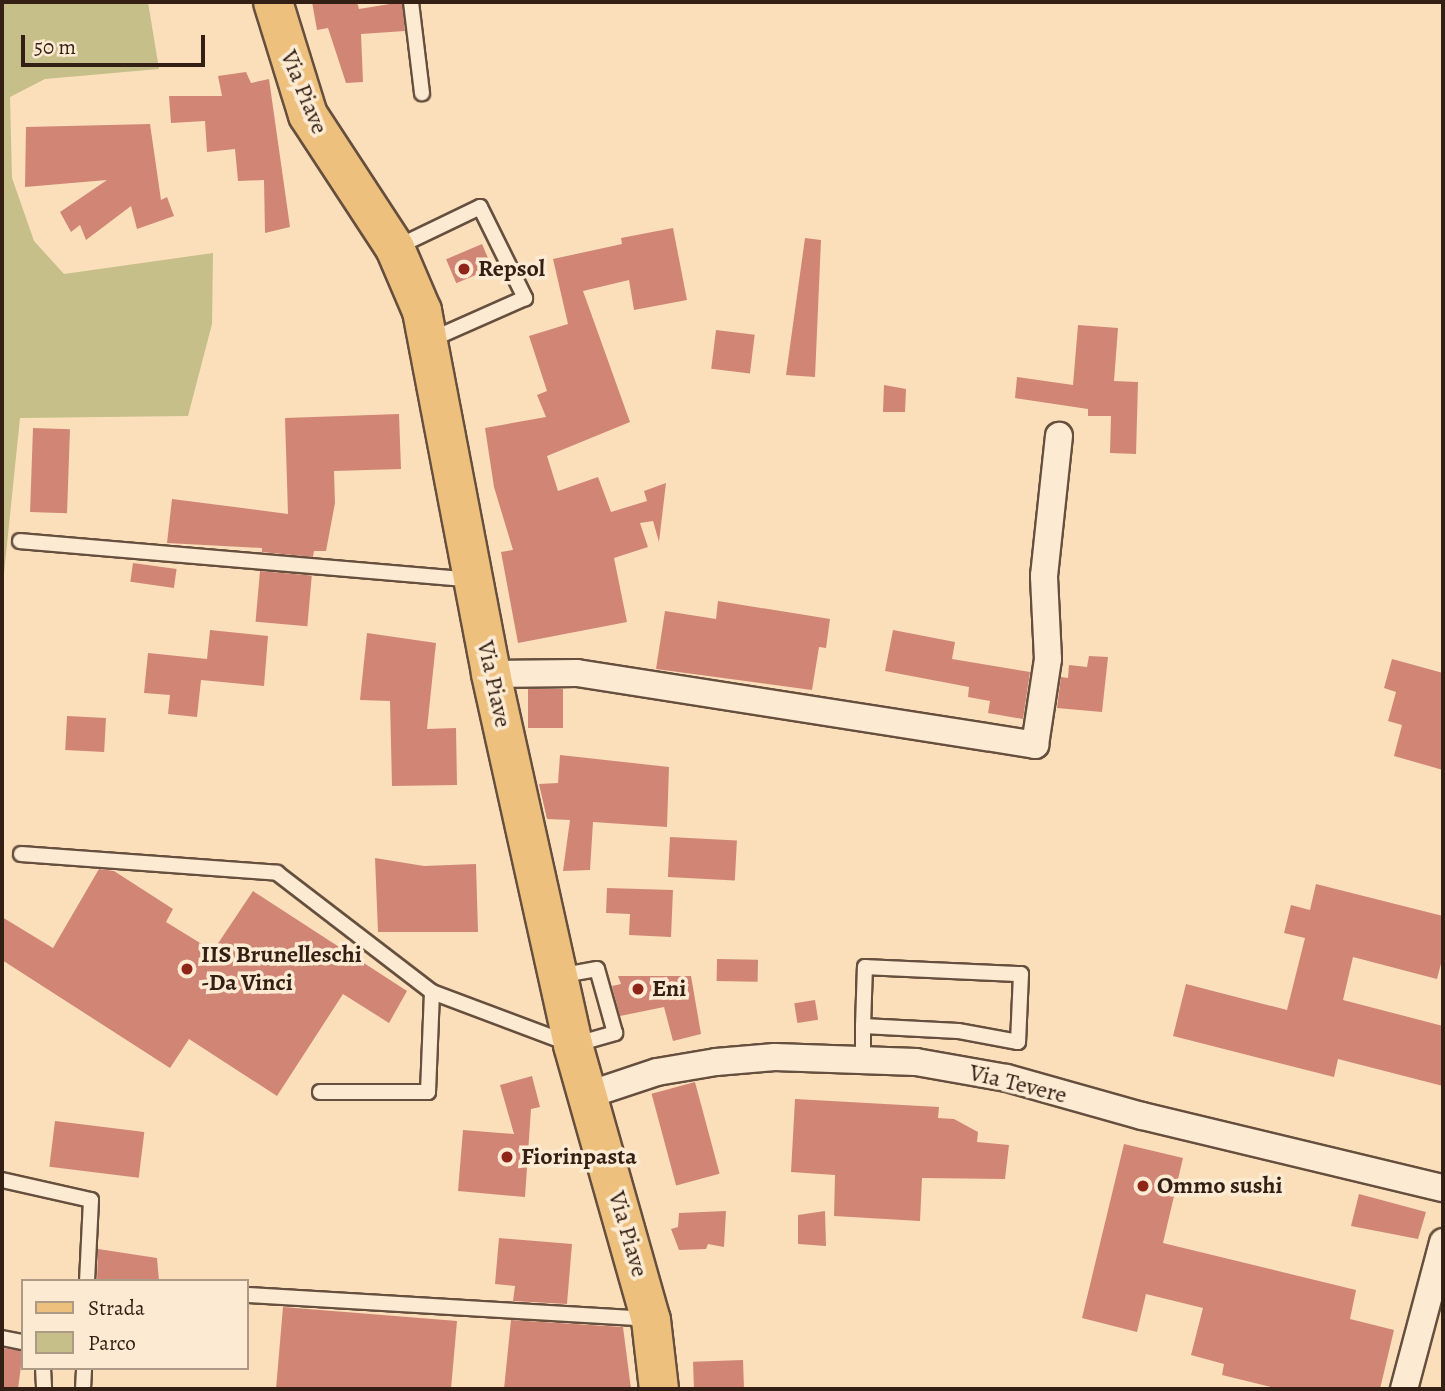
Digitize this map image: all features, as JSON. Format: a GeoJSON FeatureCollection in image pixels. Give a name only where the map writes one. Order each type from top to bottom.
{"type":"FeatureCollection","features":[{"type":"Feature","properties":{"kind":"main road","name":"Via Piave"},"geometry":{"type":"LineString","coordinates":[[273,2],[308,115],[396,248],[422,311],[491,674],[573,1045],[651,1320],[659,1389]]}},
{"type":"Feature","properties":{"kind":"street"},"geometry":{"type":"LineString","coordinates":[[491,674],[578,673],[1035,745],[1048,659],[1044,576],[1059,436]]}},
{"type":"Feature","properties":{"kind":"street","name":"Via Tevere"},"geometry":{"type":"LineString","coordinates":[[588,1095],[656,1072],[716,1062],[863,1058],[916,1062],[1007,1078],[1142,1116],[1443,1188]]}},
{"type":"Feature","properties":{"kind":"street"},"geometry":{"type":"LineString","coordinates":[[1404,1389],[1443,1241]]}},
{"type":"Feature","properties":{"kind":"lane"},"geometry":{"type":"LineString","coordinates":[[411,2],[422,93]]}},
{"type":"Feature","properties":{"kind":"lane"},"geometry":{"type":"LineString","coordinates":[[396,248],[480,207],[525,298],[429,340]]}},
{"type":"Feature","properties":{"kind":"lane"},"geometry":{"type":"LineString","coordinates":[[20,541],[474,580]]}},
{"type":"Feature","properties":{"kind":"lane"},"geometry":{"type":"LineString","coordinates":[[21,854],[277,873],[432,992],[573,1045]]}},
{"type":"Feature","properties":{"kind":"lane"},"geometry":{"type":"LineString","coordinates":[[863,1026],[958,1031],[1018,1042],[1021,974],[865,967],[863,1026],[863,1058]]}},
{"type":"Feature","properties":{"kind":"lane"},"geometry":{"type":"LineString","coordinates":[[320,1092],[428,1092],[432,992]]}},
{"type":"Feature","properties":{"kind":"lane"},"geometry":{"type":"LineString","coordinates":[[2,1180],[91,1200],[87,1279]]}},
{"type":"Feature","properties":{"kind":"lane"},"geometry":{"type":"LineString","coordinates":[[248,1295],[651,1320]]}},
{"type":"Feature","properties":{"kind":"lane"},"geometry":{"type":"LineString","coordinates":[[2,1338],[21,1342]]}},
{"type":"Feature","properties":{"kind":"lane"},"geometry":{"type":"LineString","coordinates":[[43,1370],[44,1389]]}},
{"type":"Feature","properties":{"kind":"lane"},"geometry":{"type":"LineString","coordinates":[[83,1389],[84,1370]]}},
{"type":"Feature","properties":{"kind":"green space"},"geometry":{"type":"Polygon","coordinates":[[[2,2],[148,2],[159,69],[45,79],[10,97],[12,178],[34,241],[64,274],[213,253],[212,324],[188,416],[20,418],[2,593],[2,2]]]}},
{"type":"Feature","properties":{"kind":"building"},"geometry":{"type":"Polygon","coordinates":[[[312,2],[357,2],[359,9],[402,2],[405,31],[361,34],[363,82],[346,83],[328,28],[317,30],[312,2]]]}},
{"type":"Feature","properties":{"kind":"building"},"geometry":{"type":"Polygon","coordinates":[[[246,72],[251,83],[269,79],[290,227],[265,233],[264,180],[238,181],[235,149],[207,152],[205,121],[171,123],[169,96],[222,96],[218,76],[246,72]]]}},
{"type":"Feature","properties":{"kind":"building"},"geometry":{"type":"Polygon","coordinates":[[[150,124],[161,200],[167,197],[174,216],[137,229],[131,206],[86,240],[80,225],[71,232],[60,212],[107,180],[25,187],[26,127],[150,124]]]}},
{"type":"Feature","properties":{"kind":"building"},"geometry":{"type":"Polygon","coordinates":[[[673,228],[687,300],[634,310],[629,280],[583,291],[630,422],[547,456],[558,491],[598,477],[611,512],[647,501],[644,491],[666,483],[659,542],[653,521],[640,523],[648,547],[614,558],[627,622],[518,643],[501,552],[513,550],[494,487],[485,428],[546,417],[537,395],[547,391],[529,336],[568,324],[553,259],[622,244],[621,238],[673,228]]]}},
{"type":"Feature","properties":{"kind":"building"},"geometry":{"type":"Polygon","coordinates":[[[805,238],[821,240],[815,377],[786,375],[805,238]]]}},
{"type":"Feature","properties":{"kind":"building"},"geometry":{"type":"Polygon","coordinates":[[[482,244],[492,268],[456,283],[446,259],[482,244]]]}},
{"type":"Feature","properties":{"kind":"building"},"geometry":{"type":"Polygon","coordinates":[[[1078,325],[1118,328],[1114,381],[1138,382],[1136,454],[1110,453],[1111,416],[1088,416],[1088,409],[1015,398],[1017,377],[1073,385],[1078,325]]]}},
{"type":"Feature","properties":{"kind":"building"},"geometry":{"type":"Polygon","coordinates":[[[716,330],[755,335],[750,373],[711,369],[716,330]]]}},
{"type":"Feature","properties":{"kind":"building"},"geometry":{"type":"Polygon","coordinates":[[[884,385],[906,389],[905,412],[883,412],[884,385]]]}},
{"type":"Feature","properties":{"kind":"building"},"geometry":{"type":"Polygon","coordinates":[[[399,414],[401,469],[334,471],[335,503],[326,551],[314,551],[313,557],[262,552],[262,548],[167,543],[172,499],[288,514],[285,418],[399,414]]]}},
{"type":"Feature","properties":{"kind":"building"},"geometry":{"type":"Polygon","coordinates":[[[33,428],[70,429],[67,513],[30,512],[33,428]]]}},
{"type":"Feature","properties":{"kind":"building"},"geometry":{"type":"Polygon","coordinates":[[[133,563],[177,569],[174,588],[130,582],[133,563]]]}},
{"type":"Feature","properties":{"kind":"building"},"geometry":{"type":"Polygon","coordinates":[[[260,571],[312,576],[307,626],[256,622],[260,571]]]}},
{"type":"Feature","properties":{"kind":"building"},"geometry":{"type":"Polygon","coordinates":[[[718,601],[830,619],[826,648],[819,647],[812,690],[656,669],[665,611],[716,619],[718,601]]]}},
{"type":"Feature","properties":{"kind":"building"},"geometry":{"type":"Polygon","coordinates":[[[210,630],[268,636],[264,686],[201,680],[197,717],[168,714],[170,695],[144,693],[148,653],[207,659],[210,630]]]}},
{"type":"Feature","properties":{"kind":"building"},"geometry":{"type":"Polygon","coordinates":[[[893,630],[955,642],[952,659],[1030,672],[1023,719],[988,713],[990,701],[968,697],[969,687],[885,671],[893,630]]]}},
{"type":"Feature","properties":{"kind":"building"},"geometry":{"type":"Polygon","coordinates":[[[367,633],[436,643],[427,729],[456,728],[457,785],[392,786],[390,701],[360,700],[367,633]]]}},
{"type":"Feature","properties":{"kind":"building"},"geometry":{"type":"Polygon","coordinates":[[[1089,656],[1108,657],[1102,712],[1057,708],[1061,677],[1068,678],[1069,665],[1087,667],[1089,656]]]}},
{"type":"Feature","properties":{"kind":"building"},"geometry":{"type":"Polygon","coordinates":[[[1392,659],[1443,673],[1443,770],[1394,756],[1402,725],[1388,721],[1396,692],[1384,688],[1392,659]]]}},
{"type":"Feature","properties":{"kind":"building"},"geometry":{"type":"Polygon","coordinates":[[[528,689],[563,689],[563,728],[528,728],[528,689]]]}},
{"type":"Feature","properties":{"kind":"building"},"geometry":{"type":"Polygon","coordinates":[[[67,716],[106,718],[104,752],[65,750],[67,716]]]}},
{"type":"Feature","properties":{"kind":"building"},"geometry":{"type":"Polygon","coordinates":[[[560,755],[669,767],[667,827],[593,822],[590,870],[563,871],[570,820],[547,819],[539,784],[558,783],[560,755]]]}},
{"type":"Feature","properties":{"kind":"building"},"geometry":{"type":"Polygon","coordinates":[[[670,837],[737,841],[735,880],[668,877],[670,837]]]}},
{"type":"Feature","properties":{"kind":"building"},"geometry":{"type":"Polygon","coordinates":[[[375,858],[424,866],[476,864],[478,932],[378,932],[375,858]]]}},
{"type":"Feature","properties":{"kind":"building"},"geometry":{"type":"Polygon","coordinates":[[[99,869],[114,871],[173,909],[166,922],[213,951],[253,891],[407,991],[389,1023],[343,994],[277,1096],[189,1039],[170,1068],[2,960],[2,917],[53,948],[99,869]]]}},
{"type":"Feature","properties":{"kind":"building"},"geometry":{"type":"Polygon","coordinates":[[[1316,884],[1443,916],[1443,956],[1437,979],[1353,957],[1343,1000],[1443,1026],[1443,1086],[1338,1059],[1334,1077],[1173,1036],[1186,984],[1287,1010],[1305,938],[1284,933],[1291,905],[1310,910],[1316,884]]]}},
{"type":"Feature","properties":{"kind":"building"},"geometry":{"type":"Polygon","coordinates":[[[607,888],[673,890],[671,937],[629,935],[630,914],[606,913],[607,888]]]}},
{"type":"Feature","properties":{"kind":"building"},"geometry":{"type":"Polygon","coordinates":[[[717,959],[758,960],[758,982],[717,981],[717,959]]]}},
{"type":"Feature","properties":{"kind":"building"},"geometry":{"type":"Polygon","coordinates":[[[618,976],[691,976],[701,1034],[673,1041],[664,1007],[620,1016],[612,986],[621,984],[618,976]]]}},
{"type":"Feature","properties":{"kind":"building"},"geometry":{"type":"Polygon","coordinates":[[[815,1000],[818,1020],[797,1023],[794,1003],[815,1000]]]}},
{"type":"Feature","properties":{"kind":"building"},"geometry":{"type":"Polygon","coordinates":[[[532,1076],[540,1107],[531,1109],[525,1197],[458,1191],[463,1130],[514,1134],[500,1085],[532,1076]]]}},
{"type":"Feature","properties":{"kind":"building"},"geometry":{"type":"Polygon","coordinates":[[[695,1082],[720,1174],[676,1185],[652,1094],[695,1082]]]}},
{"type":"Feature","properties":{"kind":"building"},"geometry":{"type":"Polygon","coordinates":[[[795,1099],[939,1107],[938,1118],[954,1119],[978,1132],[977,1142],[1009,1145],[1005,1179],[922,1178],[920,1221],[834,1216],[835,1175],[791,1172],[795,1099]]]}},
{"type":"Feature","properties":{"kind":"building"},"geometry":{"type":"Polygon","coordinates":[[[55,1121],[144,1132],[139,1178],[49,1167],[55,1121]]]}},
{"type":"Feature","properties":{"kind":"building"},"geometry":{"type":"Polygon","coordinates":[[[1124,1144],[1183,1158],[1163,1243],[1356,1290],[1350,1319],[1394,1330],[1380,1389],[1279,1389],[1222,1375],[1224,1364],[1191,1355],[1203,1308],[1146,1294],[1137,1332],[1082,1318],[1124,1144]]]}},
{"type":"Feature","properties":{"kind":"building"},"geometry":{"type":"Polygon","coordinates":[[[1359,1194],[1426,1212],[1418,1239],[1351,1226],[1359,1194]]]}},
{"type":"Feature","properties":{"kind":"building"},"geometry":{"type":"Polygon","coordinates":[[[726,1211],[724,1247],[708,1244],[706,1249],[679,1250],[671,1229],[678,1227],[679,1213],[726,1211]]]}},
{"type":"Feature","properties":{"kind":"building"},"geometry":{"type":"Polygon","coordinates":[[[825,1211],[826,1246],[798,1244],[798,1215],[825,1211]]]}},
{"type":"Feature","properties":{"kind":"building"},"geometry":{"type":"Polygon","coordinates":[[[499,1238],[572,1244],[567,1304],[513,1301],[515,1286],[495,1284],[499,1238]]]}},
{"type":"Feature","properties":{"kind":"building"},"geometry":{"type":"Polygon","coordinates":[[[98,1249],[157,1258],[159,1279],[97,1279],[98,1249]]]}},
{"type":"Feature","properties":{"kind":"building"},"geometry":{"type":"Polygon","coordinates":[[[283,1307],[457,1321],[451,1389],[276,1389],[283,1307]]]}},
{"type":"Feature","properties":{"kind":"building"},"geometry":{"type":"Polygon","coordinates":[[[511,1320],[623,1327],[631,1389],[504,1389],[511,1320]]]}},
{"type":"Feature","properties":{"kind":"building"},"geometry":{"type":"Polygon","coordinates":[[[2,1348],[21,1351],[18,1389],[2,1389],[2,1348]]]}},
{"type":"Feature","properties":{"kind":"building"},"geometry":{"type":"Polygon","coordinates":[[[743,1360],[744,1389],[694,1389],[693,1362],[743,1360]]]}},
{"type":"Feature","properties":{"kind":"place","name":"Repsol"},"geometry":{"type":"Point","coordinates":[464,269]}},
{"type":"Feature","properties":{"kind":"place","name":"IIS Brunelleschi -Da Vinci"},"geometry":{"type":"Point","coordinates":[187,969]}},
{"type":"Feature","properties":{"kind":"place","name":"Eni"},"geometry":{"type":"Point","coordinates":[638,989]}},
{"type":"Feature","properties":{"kind":"place","name":"Fiorinpasta"},"geometry":{"type":"Point","coordinates":[507,1157]}},
{"type":"Feature","properties":{"kind":"place","name":"Ommo sushi"},"geometry":{"type":"Point","coordinates":[1143,1186]}}]}
